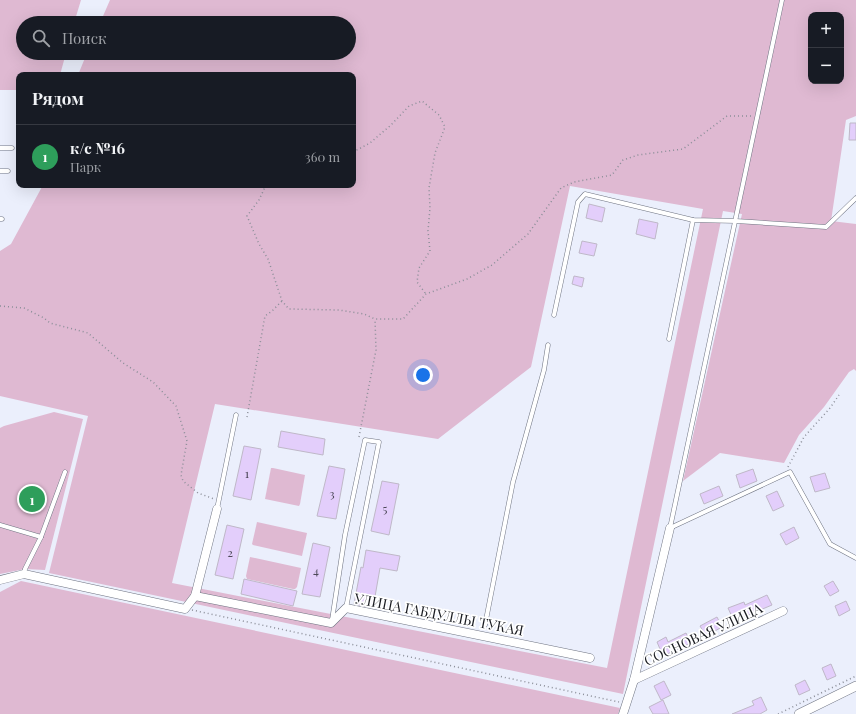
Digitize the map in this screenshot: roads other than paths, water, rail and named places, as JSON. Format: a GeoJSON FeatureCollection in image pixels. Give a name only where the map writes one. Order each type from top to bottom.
{"type":"FeatureCollection","features":[{"type":"Feature","properties":{"kind":"street"},"geometry":{"type":"LineString","coordinates":[[0,580],[24,574],[185,609],[195,596],[218,505]]}},
{"type":"Feature","properties":{"kind":"street"},"geometry":{"type":"LineString","coordinates":[[623,714],[634,680],[670,528]]}},
{"type":"Feature","properties":{"kind":"street"},"geometry":{"type":"LineString","coordinates":[[195,596],[331,623]]}},
{"type":"Feature","properties":{"kind":"street","name":"УЛИЦА ГАБДУЛЛЫ ТУКАЯ"},"geometry":{"type":"LineString","coordinates":[[331,623],[346,608],[590,658]]}},
{"type":"Feature","properties":{"kind":"street","name":"СОСНОВАЯ УЛИЦА"},"geometry":{"type":"LineString","coordinates":[[634,680],[783,611]]}},
{"type":"Feature","properties":{"kind":"street"},"geometry":{"type":"LineString","coordinates":[[799,714],[856,686]]}},
{"type":"Feature","properties":{"kind":"lane"},"geometry":{"type":"LineString","coordinates":[[670,528],[782,0]]}},
{"type":"Feature","properties":{"kind":"lane"},"geometry":{"type":"LineString","coordinates":[[0,148],[12,148]]}},
{"type":"Feature","properties":{"kind":"lane"},"geometry":{"type":"LineString","coordinates":[[0,171],[8,171]]}},
{"type":"Feature","properties":{"kind":"lane"},"geometry":{"type":"LineString","coordinates":[[554,315],[578,202],[585,194],[694,220],[736,221],[826,227],[856,198]]}},
{"type":"Feature","properties":{"kind":"lane"},"geometry":{"type":"LineString","coordinates":[[669,339],[694,220]]}},
{"type":"Feature","properties":{"kind":"lane"},"geometry":{"type":"LineString","coordinates":[[485,626],[513,482],[544,370],[548,345]]}},
{"type":"Feature","properties":{"kind":"lane"},"geometry":{"type":"LineString","coordinates":[[218,505],[236,415]]}},
{"type":"Feature","properties":{"kind":"lane"},"geometry":{"type":"LineString","coordinates":[[331,623],[345,535],[365,440],[379,442],[346,608]]}},
{"type":"Feature","properties":{"kind":"lane"},"geometry":{"type":"LineString","coordinates":[[24,574],[41,536],[65,472]]}},
{"type":"Feature","properties":{"kind":"lane"},"geometry":{"type":"LineString","coordinates":[[670,528],[790,472],[830,544],[856,558]]}},
{"type":"Feature","properties":{"kind":"lane"},"geometry":{"type":"LineString","coordinates":[[0,525],[41,536]]}},
{"type":"Feature","properties":{"kind":"place","name":"к/с №16"},"geometry":{"type":"Point","coordinates":[32,499]}}]}
